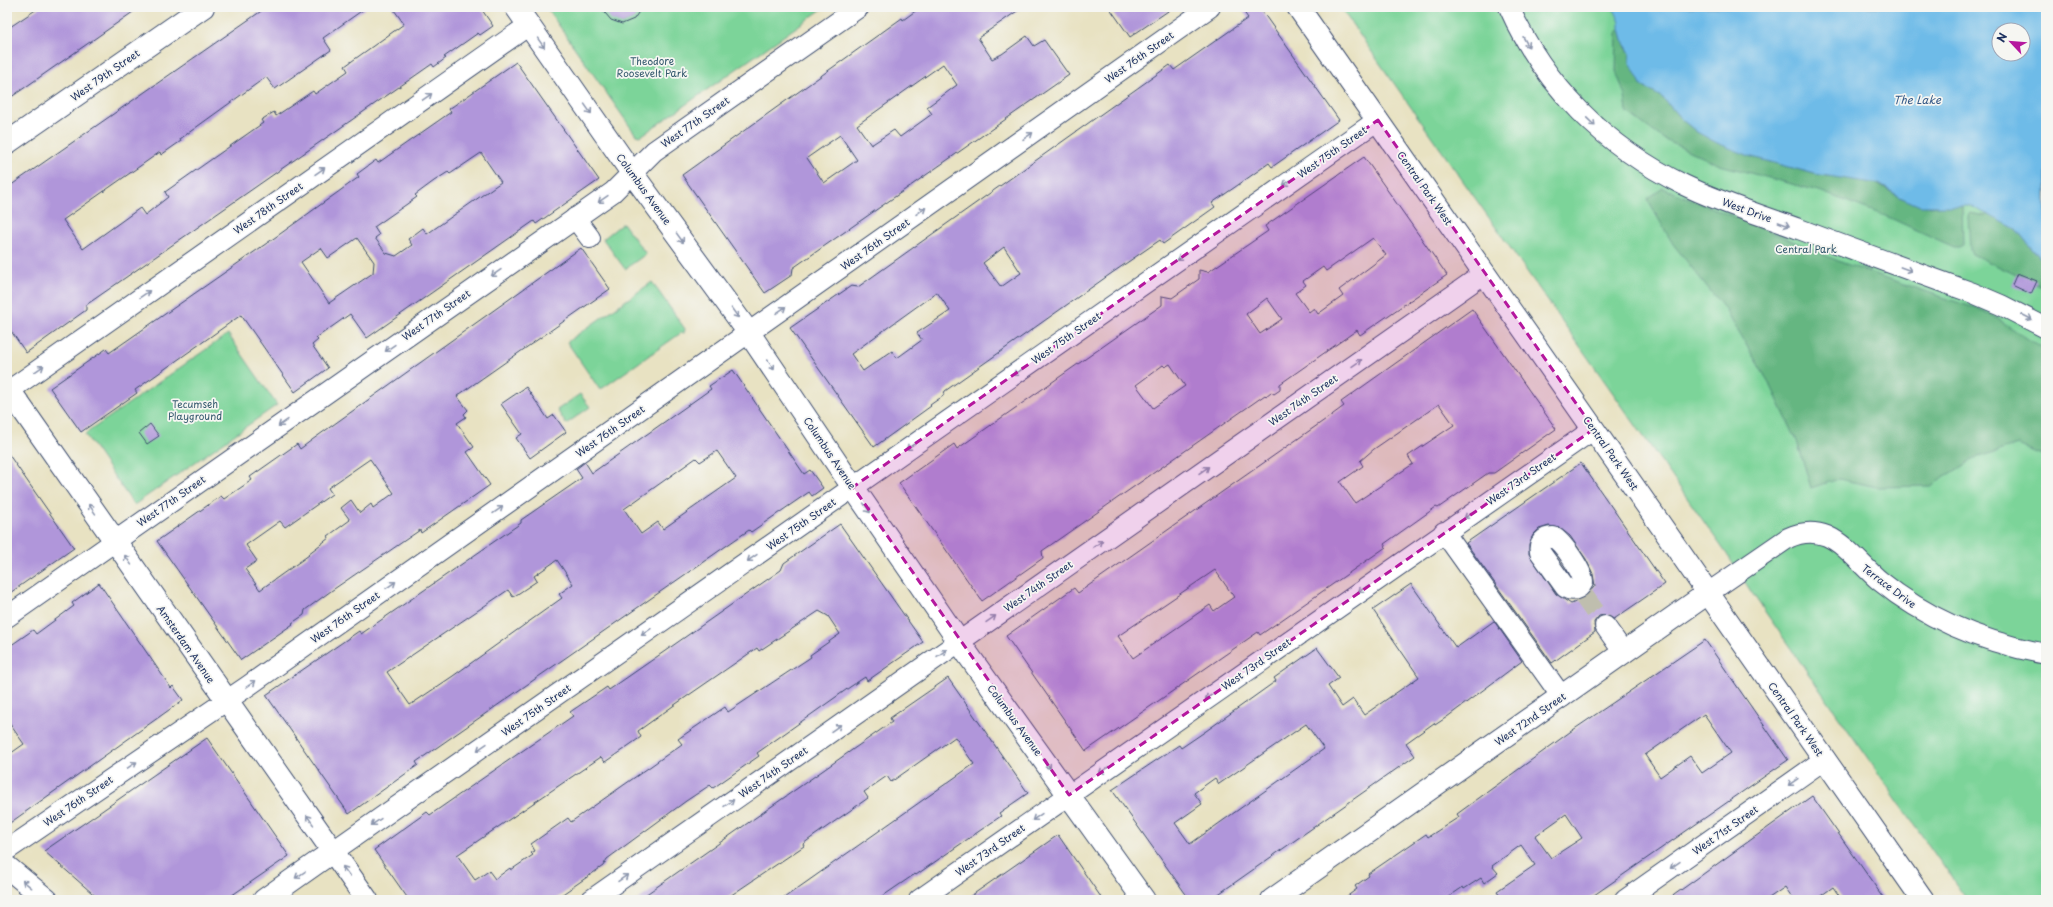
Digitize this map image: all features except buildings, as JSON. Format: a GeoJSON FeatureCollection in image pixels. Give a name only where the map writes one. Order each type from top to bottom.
{"type":"FeatureCollection","features":[{"type":"Feature","properties":{"kind":"main road","name":"West 79th Street"},"geometry":{"type":"LineString","coordinates":[[7,144],[203,7]]}},
{"type":"Feature","properties":{"kind":"main road","name":"Columbus Avenue"},"geometry":{"type":"LineString","coordinates":[[516,7],[632,173],[749,333],[959,641],[1144,900]]}},
{"type":"Feature","properties":{"kind":"main road","name":"Central Park West"},"geometry":{"type":"LineString","coordinates":[[1298,7],[1923,900]]}},
{"type":"Feature","properties":{"kind":"main road","name":"Amsterdam Avenue"},"geometry":{"type":"LineString","coordinates":[[8,390],[367,900]]}},
{"type":"Feature","properties":{"kind":"main road","name":"West 72nd Street"},"geometry":{"type":"LineString","coordinates":[[1272,900],[1708,593]]}},
{"type":"Feature","properties":{"kind":"main road","name":"West 75th Street"},"geometry":{"type":"LineString","coordinates":[[264,900],[332,852]]}},
{"type":"Feature","properties":{"kind":"main road"},"geometry":{"type":"LineString","coordinates":[[7,867],[47,900]]}},
{"type":"Feature","properties":{"kind":"street","name":"West 77th Street"},"geometry":{"type":"LineString","coordinates":[[7,617],[613,192],[654,151],[859,7]]}},
{"type":"Feature","properties":{"kind":"street","name":"West 76th Street"},"geometry":{"type":"LineString","coordinates":[[7,850],[226,701],[1210,7]]}},
{"type":"Feature","properties":{"kind":"street","name":"West Drive"},"geometry":{"type":"LineString","coordinates":[[1509,7],[1526,42],[1550,78],[1599,129],[1639,159],[1704,194],[1973,293],[2002,305],[2046,328]]}},
{"type":"Feature","properties":{"kind":"street","name":"West 78th Street"},"geometry":{"type":"LineString","coordinates":[[8,390],[528,25]]}},
{"type":"Feature","properties":{"kind":"street","name":"West 75th Street"},"geometry":{"type":"LineString","coordinates":[[332,852],[1378,120]]}},
{"type":"Feature","properties":{"kind":"street"},"geometry":{"type":"LineString","coordinates":[[575,218],[590,238]]}},
{"type":"Feature","properties":{"kind":"street","name":"West 74th Street"},"geometry":{"type":"LineString","coordinates":[[591,900],[1485,273]]}},
{"type":"Feature","properties":{"kind":"street","name":"West 73rd Street"},"geometry":{"type":"LineString","coordinates":[[919,900],[1444,532],[1594,429]]}},
{"type":"Feature","properties":{"kind":"street"},"geometry":{"type":"LineString","coordinates":[[1444,532],[1562,697]]}},
{"type":"Feature","properties":{"kind":"street","name":"Terrace Drive"},"geometry":{"type":"LineString","coordinates":[[1788,538],[1798,534],[1813,532],[1828,537],[1839,544],[1880,582],[1924,611],[1955,627],[1994,641],[2046,654]]}},
{"type":"Feature","properties":{"kind":"street","name":"West 72nd Street"},"geometry":{"type":"LineString","coordinates":[[1708,593],[1788,538]]}},
{"type":"Feature","properties":{"kind":"street"},"geometry":{"type":"LineString","coordinates":[[1604,626],[1624,653]]}},
{"type":"Feature","properties":{"kind":"street","name":"Terrace Drive"},"geometry":{"type":"LineString","coordinates":[[1994,641],[2046,642]]}},
{"type":"Feature","properties":{"kind":"street","name":"West 71st Street"},"geometry":{"type":"LineString","coordinates":[[1625,900],[1825,759]]}},
{"type":"Feature","properties":{"kind":"highlighted area"},"geometry":{"type":"Polygon","coordinates":[[[1378,120],[1594,429],[1069,795],[853,487],[1378,120]]]}},
{"type":"Feature","properties":{"kind":"green space","name":"Theodore Roosevelt Park"},"geometry":{"type":"Polygon","coordinates":[[[546,7],[605,7],[610,19],[622,24],[634,19],[638,7],[825,7],[641,136],[636,135],[546,7]]]}},
{"type":"Feature","properties":{"kind":"green space","name":"Central Park"},"geometry":{"type":"Polygon","coordinates":[[[1340,7],[2046,7],[2046,900],[1967,900],[1752,593],[1726,553],[1340,7]]]}},
{"type":"Feature","properties":{"kind":"green space"},"geometry":{"type":"Polygon","coordinates":[[[1620,29],[1626,48],[1630,53],[1630,60],[1642,86],[1663,98],[1681,119],[1697,132],[1752,157],[1815,174],[1873,182],[1902,198],[1931,207],[1942,205],[1962,205],[1963,245],[1954,247],[1888,217],[1822,192],[1720,165],[1665,140],[1627,112],[1625,96],[1616,71],[1617,32],[1620,29]]]}},
{"type":"Feature","properties":{"kind":"green space"},"geometry":{"type":"Polygon","coordinates":[[[1663,188],[1843,263],[1989,313],[2046,351],[2046,457],[2018,445],[1975,458],[1931,486],[1877,487],[1839,479],[1811,488],[1797,441],[1771,386],[1724,308],[1673,244],[1647,199],[1663,188]]]}},
{"type":"Feature","properties":{"kind":"green space"},"geometry":{"type":"Polygon","coordinates":[[[1970,213],[1986,216],[1987,213],[2016,229],[2046,266],[2046,289],[1972,254],[1970,249],[1968,216],[1970,213]]]}},
{"type":"Feature","properties":{"kind":"green space"},"geometry":{"type":"Polygon","coordinates":[[[623,223],[646,254],[625,269],[603,239],[623,223]]]}},
{"type":"Feature","properties":{"kind":"green space"},"geometry":{"type":"Polygon","coordinates":[[[652,282],[685,329],[684,333],[681,333],[600,390],[567,342],[652,282]]]}},
{"type":"Feature","properties":{"kind":"green space","name":"Tecumseh Playground"},"geometry":{"type":"Polygon","coordinates":[[[228,334],[277,405],[134,505],[85,434],[228,334]]]}},
{"type":"Feature","properties":{"kind":"green space"},"geometry":{"type":"Polygon","coordinates":[[[580,394],[590,407],[566,424],[557,410],[580,394]]]}},
{"type":"Feature","properties":{"kind":"water","name":"The Lake"},"geometry":{"type":"Polygon","coordinates":[[[1610,7],[2046,7],[2046,266],[2016,229],[1971,206],[1920,206],[1902,198],[1879,184],[1815,174],[1752,157],[1717,143],[1697,132],[1681,119],[1663,98],[1642,86],[1630,63],[1630,53],[1624,43],[1620,29],[1620,22],[1615,11],[1610,7]]]}},
{"type":"Feature","properties":{"kind":"tunnel"},"geometry":{"type":"LineString","coordinates":[[1583,595],[1605,626]]}}]}
